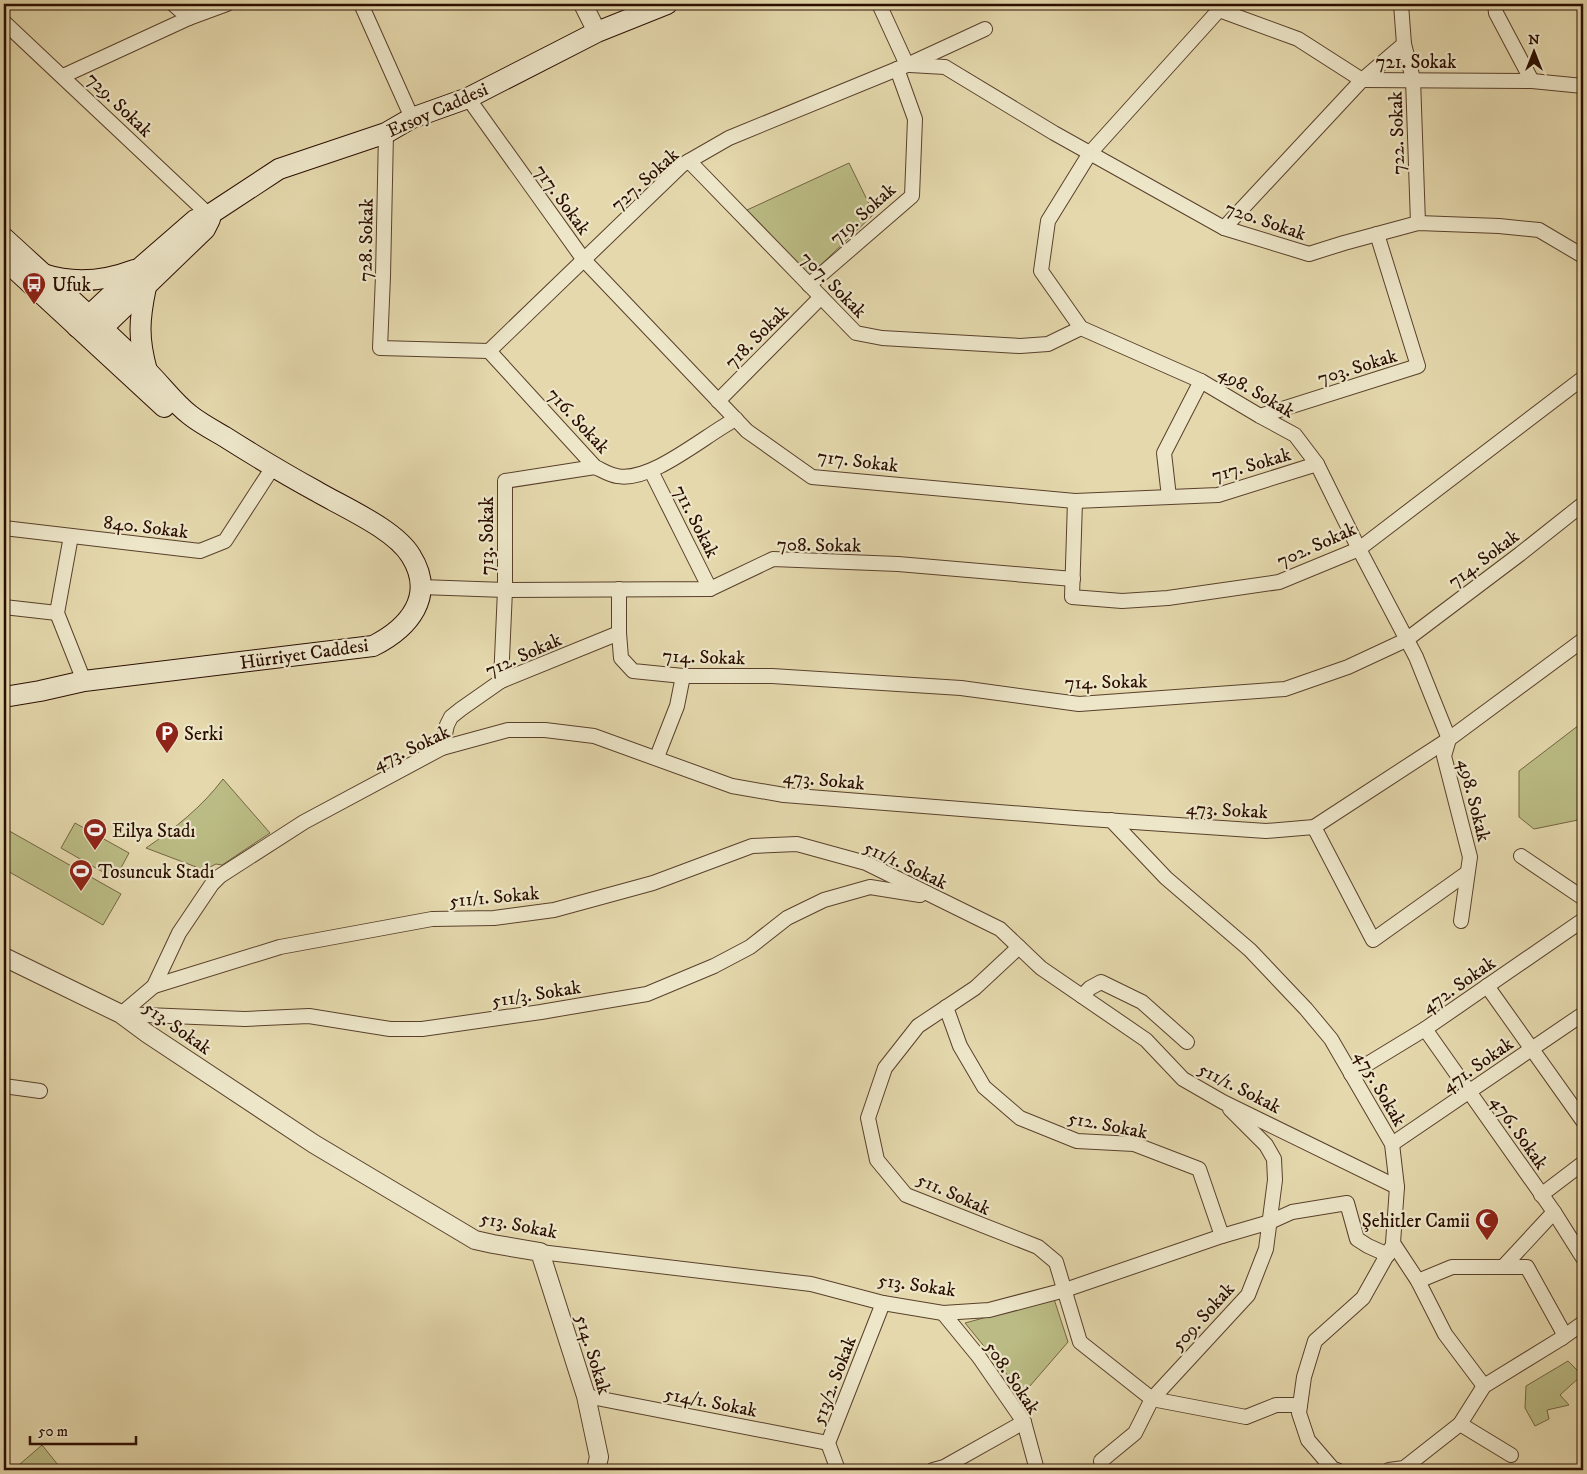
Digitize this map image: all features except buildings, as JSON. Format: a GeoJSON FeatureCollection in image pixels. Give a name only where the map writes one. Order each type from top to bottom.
{"type":"FeatureCollection","features":[{"type":"Feature","properties":{"kind":"main road","name":"Ersoy Caddesi"},"geometry":{"type":"LineString","coordinates":[[90,328],[141,267],[194,220],[209,215],[279,168],[386,133],[412,118],[468,98],[597,32],[668,4]]}},
{"type":"Feature","properties":{"kind":"main road","name":"Ersoy Caddesi"},"geometry":{"type":"LineString","coordinates":[[90,328],[146,287],[205,228],[210,219],[209,215]]}},
{"type":"Feature","properties":{"kind":"main road"},"geometry":{"type":"LineString","coordinates":[[4,238],[43,274],[90,328],[165,408],[190,415]]}},
{"type":"Feature","properties":{"kind":"main road"},"geometry":{"type":"LineString","coordinates":[[4,259],[147,371],[168,395],[190,415],[273,467],[387,531],[404,545],[412,557],[418,570],[421,587]]}},
{"type":"Feature","properties":{"kind":"main road","name":"Ersoy Caddesi"},"geometry":{"type":"LineString","coordinates":[[43,274],[68,280],[98,279],[120,275],[141,267]]}},
{"type":"Feature","properties":{"kind":"main road"},"geometry":{"type":"LineString","coordinates":[[146,287],[140,320],[142,352],[147,371]]}},
{"type":"Feature","properties":{"kind":"main road","name":"Hürriyet Caddesi"},"geometry":{"type":"LineString","coordinates":[[40,691],[84,681],[373,646],[400,629],[412,616],[421,587]]}},
{"type":"Feature","properties":{"kind":"main road"},"geometry":{"type":"LineString","coordinates":[[4,696],[40,691]]}},
{"type":"Feature","properties":{"kind":"main road"},"geometry":{"type":"LineString","coordinates":[[4,708],[15,705],[40,691]]}},
{"type":"Feature","properties":{"kind":"street"},"geometry":{"type":"LineString","coordinates":[[173,4],[189,18]]}},
{"type":"Feature","properties":{"kind":"street"},"geometry":{"type":"LineString","coordinates":[[63,76],[189,18],[227,4]]}},
{"type":"Feature","properties":{"kind":"street"},"geometry":{"type":"LineString","coordinates":[[361,4],[412,118]]}},
{"type":"Feature","properties":{"kind":"street"},"geometry":{"type":"LineString","coordinates":[[583,4],[597,32]]}},
{"type":"Feature","properties":{"kind":"street","name":"719. Sokak"},"geometry":{"type":"LineString","coordinates":[[809,285],[912,196],[915,119],[902,67],[879,4]]}},
{"type":"Feature","properties":{"kind":"street","name":"722. Sokak"},"geometry":{"type":"LineString","coordinates":[[1401,4],[1404,44],[1414,79],[1418,223]]}},
{"type":"Feature","properties":{"kind":"street"},"geometry":{"type":"LineString","coordinates":[[1495,4],[1496,13],[1532,81]]}},
{"type":"Feature","properties":{"kind":"street"},"geometry":{"type":"LineString","coordinates":[[1081,328],[1041,271],[1048,220],[1090,153],[1220,7],[1298,40],[1362,80]]}},
{"type":"Feature","properties":{"kind":"street","name":"729. Sokak"},"geometry":{"type":"LineString","coordinates":[[4,22],[209,215]]}},
{"type":"Feature","properties":{"kind":"street","name":"727. Sokak"},"geometry":{"type":"LineString","coordinates":[[489,351],[682,165],[729,138],[902,67],[985,29]]}},
{"type":"Feature","properties":{"kind":"street","name":"722. Sokak"},"geometry":{"type":"LineString","coordinates":[[1362,80],[1404,44]]}},
{"type":"Feature","properties":{"kind":"street","name":"720. Sokak"},"geometry":{"type":"LineString","coordinates":[[902,67],[945,67],[1054,133],[1224,228],[1309,254],[1418,223],[1499,226],[1539,230],[1583,256]]}},
{"type":"Feature","properties":{"kind":"street","name":"721. Sokak"},"geometry":{"type":"LineString","coordinates":[[1224,228],[1362,80],[1532,81],[1583,86]]}},
{"type":"Feature","properties":{"kind":"street","name":"717. Sokak"},"geometry":{"type":"LineString","coordinates":[[468,98],[584,260],[747,432],[812,477],[1075,501],[1218,495],[1317,464]]}},
{"type":"Feature","properties":{"kind":"street","name":"728. Sokak"},"geometry":{"type":"LineString","coordinates":[[386,133],[380,348],[489,351]]}},
{"type":"Feature","properties":{"kind":"street","name":"707. Sokak"},"geometry":{"type":"LineString","coordinates":[[689,161],[856,333],[882,338],[1020,346],[1048,344],[1081,328]]}},
{"type":"Feature","properties":{"kind":"street","name":"703. Sokak"},"geometry":{"type":"LineString","coordinates":[[1260,416],[1418,366],[1377,234]]}},
{"type":"Feature","properties":{"kind":"street","name":"718. Sokak"},"geometry":{"type":"LineString","coordinates":[[718,401],[820,297]]}},
{"type":"Feature","properties":{"kind":"street","name":"498. Sokak"},"geometry":{"type":"LineString","coordinates":[[1081,328],[1201,381],[1260,416],[1295,434],[1317,464],[1358,549],[1416,657],[1449,739],[1444,756],[1470,857],[1461,921]]}},
{"type":"Feature","properties":{"kind":"street","name":"716. Sokak"},"geometry":{"type":"LineString","coordinates":[[489,351],[595,468],[617,476],[643,474],[668,462],[736,420]]}},
{"type":"Feature","properties":{"kind":"street","name":"702. Sokak"},"geometry":{"type":"LineString","coordinates":[[1073,579],[1072,597],[1122,601],[1168,598],[1279,582],[1358,549],[1583,378]]}},
{"type":"Feature","properties":{"kind":"street"},"geometry":{"type":"LineString","coordinates":[[1169,497],[1164,453],[1201,381]]}},
{"type":"Feature","properties":{"kind":"street","name":"840. Sokak"},"geometry":{"type":"LineString","coordinates":[[4,528],[200,551],[225,541],[273,467]]}},
{"type":"Feature","properties":{"kind":"street","name":"713. Sokak"},"geometry":{"type":"LineString","coordinates":[[501,682],[505,590],[505,481],[595,468]]}},
{"type":"Feature","properties":{"kind":"street","name":"711. Sokak"},"geometry":{"type":"LineString","coordinates":[[651,470],[710,589]]}},
{"type":"Feature","properties":{"kind":"street"},"geometry":{"type":"LineString","coordinates":[[1073,579],[1075,501]]}},
{"type":"Feature","properties":{"kind":"street","name":"714. Sokak"},"geometry":{"type":"LineString","coordinates":[[619,589],[621,658],[634,671],[683,676],[772,676],[952,687],[1079,704],[1285,689],[1348,667],[1406,640],[1583,504]]}},
{"type":"Feature","properties":{"kind":"street"},"geometry":{"type":"LineString","coordinates":[[71,536],[57,613],[84,681]]}},
{"type":"Feature","properties":{"kind":"street","name":"708. Sokak"},"geometry":{"type":"LineString","coordinates":[[421,587],[505,590],[710,589],[773,559],[898,564],[1073,579]]}},
{"type":"Feature","properties":{"kind":"street"},"geometry":{"type":"LineString","coordinates":[[4,607],[57,613]]}},
{"type":"Feature","properties":{"kind":"street","name":"712. Sokak"},"geometry":{"type":"LineString","coordinates":[[442,748],[447,725],[451,718],[501,682],[619,634]]}},
{"type":"Feature","properties":{"kind":"street","name":"473. Sokak"},"geometry":{"type":"LineString","coordinates":[[121,1014],[154,986],[179,933],[212,884],[220,876],[304,822],[442,748],[508,730],[545,730],[594,736],[657,757],[732,786],[784,795],[1266,831],[1314,827],[1449,739],[1583,640]]}},
{"type":"Feature","properties":{"kind":"street"},"geometry":{"type":"LineString","coordinates":[[657,757],[676,706],[683,676]]}},
{"type":"Feature","properties":{"kind":"street","name":"475. Sokak"},"geometry":{"type":"LineString","coordinates":[[1111,820],[1166,878],[1250,950],[1306,1009],[1331,1039],[1392,1144],[1397,1187],[1390,1249]]}},
{"type":"Feature","properties":{"kind":"street"},"geometry":{"type":"LineString","coordinates":[[1314,827],[1373,940],[1467,873]]}},
{"type":"Feature","properties":{"kind":"street","name":"511/1. Sokak"},"geometry":{"type":"LineString","coordinates":[[154,986],[280,948],[432,920],[494,918],[554,910],[653,882],[752,846],[797,844],[866,863],[1000,929],[1042,968],[1146,1040],[1183,1079],[1223,1102],[1397,1187]]}},
{"type":"Feature","properties":{"kind":"street"},"geometry":{"type":"LineString","coordinates":[[1521,856],[1583,898]]}},
{"type":"Feature","properties":{"kind":"street","name":"511/3. Sokak"},"geometry":{"type":"LineString","coordinates":[[121,1014],[245,1019],[309,1016],[390,1029],[422,1029],[541,1012],[647,994],[714,966],[750,947],[787,918],[824,900],[870,888],[930,896]]}},
{"type":"Feature","properties":{"kind":"street","name":"472. Sokak"},"geometry":{"type":"LineString","coordinates":[[1351,1074],[1425,1029],[1583,920]]}},
{"type":"Feature","properties":{"kind":"street"},"geometry":{"type":"LineString","coordinates":[[946,1007],[976,988],[1019,947]]}},
{"type":"Feature","properties":{"kind":"street","name":"513. Sokak"},"geometry":{"type":"LineString","coordinates":[[4,957],[121,1014],[148,1034],[314,1144],[475,1240],[540,1252],[811,1284],[883,1303],[943,1313],[989,1310],[1065,1290]]}},
{"type":"Feature","properties":{"kind":"street"},"geometry":{"type":"LineString","coordinates":[[1082,996],[1090,988],[1101,982],[1142,1002],[1187,1042]]}},
{"type":"Feature","properties":{"kind":"street"},"geometry":{"type":"LineString","coordinates":[[1487,986],[1583,1121]]}},
{"type":"Feature","properties":{"kind":"street","name":"512. Sokak"},"geometry":{"type":"LineString","coordinates":[[946,1007],[960,1046],[984,1087],[1020,1118],[1077,1141],[1134,1144],[1199,1170],[1222,1236]]}},
{"type":"Feature","properties":{"kind":"street","name":"511. Sokak"},"geometry":{"type":"LineString","coordinates":[[946,1007],[918,1026],[884,1068],[868,1118],[877,1160],[906,1195],[1038,1247],[1056,1262],[1080,1342],[1152,1399]]}},
{"type":"Feature","properties":{"kind":"street","name":"471. Sokak"},"geometry":{"type":"LineString","coordinates":[[1392,1144],[1583,1014]]}},
{"type":"Feature","properties":{"kind":"street","name":"476. Sokak"},"geometry":{"type":"LineString","coordinates":[[1425,1029],[1554,1212],[1583,1258]]}},
{"type":"Feature","properties":{"kind":"street"},"geometry":{"type":"LineString","coordinates":[[4,1086],[40,1091]]}},
{"type":"Feature","properties":{"kind":"street","name":"509. Sokak"},"geometry":{"type":"LineString","coordinates":[[1103,1470],[1101,1461],[1135,1433],[1152,1399],[1248,1295],[1266,1249],[1275,1180],[1274,1159],[1266,1146],[1223,1102]]}},
{"type":"Feature","properties":{"kind":"street"},"geometry":{"type":"LineString","coordinates":[[1541,1195],[1583,1163]]}},
{"type":"Feature","properties":{"kind":"street"},"geometry":{"type":"LineString","coordinates":[[1065,1290],[1222,1236],[1270,1222],[1292,1212],[1347,1203],[1357,1239],[1368,1246],[1390,1249],[1418,1281],[1445,1334],[1484,1386]]}},
{"type":"Feature","properties":{"kind":"street"},"geometry":{"type":"LineString","coordinates":[[1503,1267],[1554,1212]]}},
{"type":"Feature","properties":{"kind":"street"},"geometry":{"type":"LineString","coordinates":[[1336,1470],[1333,1469],[1308,1440],[1299,1413],[1304,1377],[1315,1341],[1363,1298],[1390,1249]]}},
{"type":"Feature","properties":{"kind":"street","name":"514. Sokak"},"geometry":{"type":"LineString","coordinates":[[540,1252],[586,1396],[601,1466]]}},
{"type":"Feature","properties":{"kind":"street"},"geometry":{"type":"LineString","coordinates":[[1418,1281],[1452,1267],[1527,1267],[1563,1332],[1562,1338]]}},
{"type":"Feature","properties":{"kind":"street","name":"513/2. Sokak"},"geometry":{"type":"LineString","coordinates":[[838,1470],[828,1443],[883,1303]]}},
{"type":"Feature","properties":{"kind":"street","name":"508. Sokak"},"geometry":{"type":"LineString","coordinates":[[943,1313],[979,1357],[1024,1422],[1037,1470]]}},
{"type":"Feature","properties":{"kind":"street"},"geometry":{"type":"LineString","coordinates":[[1389,1470],[1405,1469],[1460,1424],[1484,1386],[1583,1323]]}},
{"type":"Feature","properties":{"kind":"street","name":"514/1. Sokak"},"geometry":{"type":"LineString","coordinates":[[586,1396],[828,1443]]}},
{"type":"Feature","properties":{"kind":"street"},"geometry":{"type":"LineString","coordinates":[[1152,1399],[1246,1417],[1276,1405],[1300,1405]]}},
{"type":"Feature","properties":{"kind":"street"},"geometry":{"type":"LineString","coordinates":[[933,1470],[944,1467],[1024,1422]]}},
{"type":"Feature","properties":{"kind":"street"},"geometry":{"type":"LineString","coordinates":[[1460,1424],[1511,1455]]}},
{"type":"Feature","properties":{"kind":"green space"},"geometry":{"type":"Polygon","coordinates":[[[849,163],[874,214],[809,276],[747,210],[849,163]]]}},
{"type":"Feature","properties":{"kind":"green space"},"geometry":{"type":"Polygon","coordinates":[[[1583,722],[1583,819],[1534,829],[1519,817],[1519,771],[1583,722]]]}},
{"type":"Feature","properties":{"kind":"green space"},"geometry":{"type":"Polygon","coordinates":[[[223,779],[270,833],[222,865],[216,864],[204,870],[146,848],[187,817],[223,779]]]}},
{"type":"Feature","properties":{"kind":"green space","name":"Eilya Stadı"},"geometry":{"type":"Polygon","coordinates":[[[75,823],[129,853],[115,879],[61,848],[75,823]]]}},
{"type":"Feature","properties":{"kind":"green space"},"geometry":{"type":"Polygon","coordinates":[[[4,828],[121,894],[103,925],[4,869],[4,828]]]}},
{"type":"Feature","properties":{"kind":"green space"},"geometry":{"type":"Polygon","coordinates":[[[1054,1299],[1068,1342],[1023,1394],[965,1323],[1054,1299]]]}},
{"type":"Feature","properties":{"kind":"green space"},"geometry":{"type":"Polygon","coordinates":[[[1568,1361],[1582,1375],[1560,1395],[1569,1405],[1547,1410],[1549,1419],[1535,1426],[1525,1408],[1526,1386],[1568,1361]]]}},
{"type":"Feature","properties":{"kind":"green space"},"geometry":{"type":"Polygon","coordinates":[[[42,1445],[62,1470],[13,1470],[42,1445]]]}},
{"type":"Feature","properties":{"kind":"place","name":"Ufuk"},"geometry":{"type":"Point","coordinates":[34,305]}},
{"type":"Feature","properties":{"kind":"place","name":"Serki"},"geometry":{"type":"Point","coordinates":[167,754]}},
{"type":"Feature","properties":{"kind":"place","name":"Eilya Stadı"},"geometry":{"type":"Point","coordinates":[95,851]}},
{"type":"Feature","properties":{"kind":"place","name":"Tosuncuk Stadı"},"geometry":{"type":"Point","coordinates":[81,892]}},
{"type":"Feature","properties":{"kind":"place","name":"Şehitler Camii"},"geometry":{"type":"Point","coordinates":[1487,1241]}}]}
